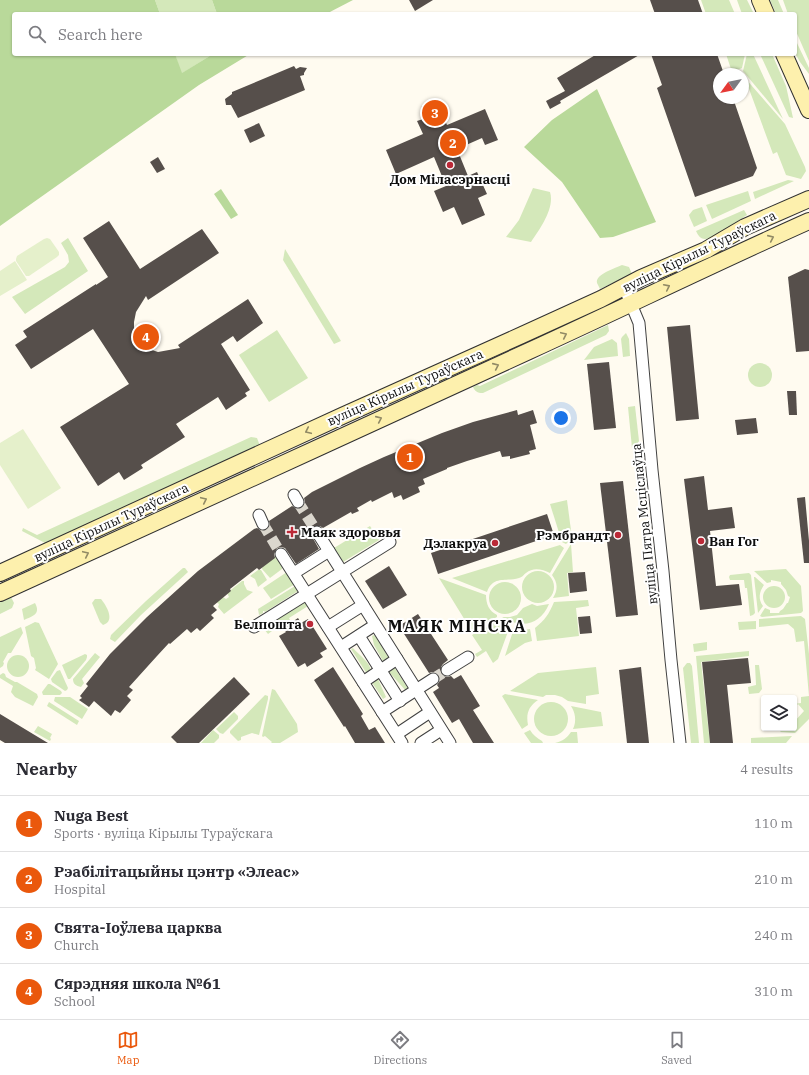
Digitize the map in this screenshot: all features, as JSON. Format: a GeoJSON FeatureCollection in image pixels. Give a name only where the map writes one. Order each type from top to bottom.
{"type":"FeatureCollection","features":[{"type":"Feature","properties":{"kind":"main road"},"geometry":{"type":"LineString","coordinates":[[760,0],[765,12]]}},
{"type":"Feature","properties":{"kind":"main road"},"geometry":{"type":"LineString","coordinates":[[785,56],[809,110]]}},
{"type":"Feature","properties":{"kind":"main road","name":"вуліца Кірылы Тураўскага"},"geometry":{"type":"LineString","coordinates":[[0,573],[700,253],[745,227],[809,199]]}},
{"type":"Feature","properties":{"kind":"main road","name":"вуліца Кірылы Тураўскага"},"geometry":{"type":"LineString","coordinates":[[0,594],[809,221]]}},
{"type":"Feature","properties":{"kind":"street","name":"вуліца Пятра Мсціслаўца"},"geometry":{"type":"LineString","coordinates":[[624,287],[632,303],[639,323],[652,470],[680,743]]}},
{"type":"Feature","properties":{"kind":"street"},"geometry":{"type":"LineString","coordinates":[[317,532],[450,743]]}},
{"type":"Feature","properties":{"kind":"street"},"geometry":{"type":"LineString","coordinates":[[254,627],[390,542]]}},
{"type":"Feature","properties":{"kind":"street"},"geometry":{"type":"LineString","coordinates":[[294,573],[329,551]]}},
{"type":"Feature","properties":{"kind":"street"},"geometry":{"type":"LineString","coordinates":[[281,554],[400,739],[430,712]]}},
{"type":"Feature","properties":{"kind":"street"},"geometry":{"type":"LineString","coordinates":[[328,627],[363,605]]}},
{"type":"Feature","properties":{"kind":"street"},"geometry":{"type":"LineString","coordinates":[[341,647],[375,625]]}},
{"type":"Feature","properties":{"kind":"street"},"geometry":{"type":"LineString","coordinates":[[359,636],[400,700]]}},
{"type":"Feature","properties":{"kind":"street"},"geometry":{"type":"LineString","coordinates":[[447,670],[468,657]]}},
{"type":"Feature","properties":{"kind":"street"},"geometry":{"type":"LineString","coordinates":[[363,682],[397,659]]}},
{"type":"Feature","properties":{"kind":"street"},"geometry":{"type":"LineString","coordinates":[[382,712],[433,679]]}},
{"type":"Feature","properties":{"kind":"street"},"geometry":{"type":"LineString","coordinates":[[424,742],[441,730]]}},
{"type":"Feature","properties":{"kind":"green space"},"geometry":{"type":"Polygon","coordinates":[[[0,0],[155,0],[159,12],[12,12],[12,56],[176,56],[182,73],[210,56],[247,56],[199,85],[0,226],[0,0]]]}},
{"type":"Feature","properties":{"kind":"green space"},"geometry":{"type":"Polygon","coordinates":[[[155,0],[212,0],[216,12],[159,12],[155,0]]]}},
{"type":"Feature","properties":{"kind":"green space"},"geometry":{"type":"Polygon","coordinates":[[[212,0],[353,0],[330,12],[216,12],[212,0]]]}},
{"type":"Feature","properties":{"kind":"green space"},"geometry":{"type":"Polygon","coordinates":[[[701,0],[729,0],[734,12],[705,12],[701,0]]]}},
{"type":"Feature","properties":{"kind":"green space"},"geometry":{"type":"Polygon","coordinates":[[[737,0],[747,0],[753,12],[741,12],[737,0]]]}},
{"type":"Feature","properties":{"kind":"green space"},"geometry":{"type":"Polygon","coordinates":[[[770,0],[778,0],[783,12],[775,12],[770,0]]]}},
{"type":"Feature","properties":{"kind":"green space"},"geometry":{"type":"Polygon","coordinates":[[[783,0],[809,0],[809,61],[797,34],[797,12],[787,12],[783,0]]]}},
{"type":"Feature","properties":{"kind":"green space"},"geometry":{"type":"Polygon","coordinates":[[[797,43],[809,68],[809,74],[797,56],[797,43]]]}},
{"type":"Feature","properties":{"kind":"green space"},"geometry":{"type":"Polygon","coordinates":[[[176,56],[210,56],[181,74],[176,56]]]}},
{"type":"Feature","properties":{"kind":"green space"},"geometry":{"type":"Polygon","coordinates":[[[727,56],[745,56],[742,68],[731,68],[727,56]]]}},
{"type":"Feature","properties":{"kind":"green space"},"geometry":{"type":"Polygon","coordinates":[[[747,56],[754,56],[783,119],[749,78],[749,68],[744,68],[747,56]]]}},
{"type":"Feature","properties":{"kind":"green space"},"geometry":{"type":"Polygon","coordinates":[[[761,56],[773,56],[786,86],[793,118],[789,117],[761,56]]]}},
{"type":"Feature","properties":{"kind":"green space"},"geometry":{"type":"Polygon","coordinates":[[[749,83],[785,124],[805,167],[806,171],[801,179],[786,175],[777,152],[773,154],[749,89],[749,83]]]}},
{"type":"Feature","properties":{"kind":"green space"},"geometry":{"type":"Polygon","coordinates":[[[597,89],[656,222],[613,237],[600,238],[562,182],[524,147],[552,120],[597,89]]]}},
{"type":"Feature","properties":{"kind":"green space"},"geometry":{"type":"Polygon","coordinates":[[[788,180],[794,181],[755,199],[753,192],[788,180]]]}},
{"type":"Feature","properties":{"kind":"green space"},"geometry":{"type":"Polygon","coordinates":[[[533,188],[550,192],[550,205],[546,218],[531,242],[506,237],[519,220],[533,188]]]}},
{"type":"Feature","properties":{"kind":"green space"},"geometry":{"type":"Polygon","coordinates":[[[221,189],[238,215],[231,219],[214,194],[221,189]]]}},
{"type":"Feature","properties":{"kind":"green space"},"geometry":{"type":"Polygon","coordinates":[[[748,191],[751,201],[712,219],[706,205],[748,191]]]}},
{"type":"Feature","properties":{"kind":"green space"},"geometry":{"type":"Polygon","coordinates":[[[702,207],[707,221],[694,227],[689,215],[693,210],[702,207]]]}},
{"type":"Feature","properties":{"kind":"green space"},"geometry":{"type":"Polygon","coordinates":[[[744,210],[747,215],[714,236],[703,239],[696,231],[744,210]]]}},
{"type":"Feature","properties":{"kind":"green space"},"geometry":{"type":"Polygon","coordinates":[[[47,238],[50,239],[59,252],[59,255],[29,276],[26,276],[16,261],[17,256],[47,238]]]}},
{"type":"Feature","properties":{"kind":"green space"},"geometry":{"type":"Polygon","coordinates":[[[68,238],[88,271],[25,314],[12,297],[65,267],[69,262],[68,255],[61,243],[68,238]]]}},
{"type":"Feature","properties":{"kind":"green space"},"geometry":{"type":"Polygon","coordinates":[[[285,249],[341,341],[334,344],[283,260],[285,249]]]}},
{"type":"Feature","properties":{"kind":"green space"},"geometry":{"type":"Polygon","coordinates":[[[15,261],[27,280],[0,296],[0,271],[15,261]]]}},
{"type":"Feature","properties":{"kind":"green space"},"geometry":{"type":"Polygon","coordinates":[[[622,265],[629,267],[632,274],[600,289],[597,283],[599,277],[602,274],[622,265]]]}},
{"type":"Feature","properties":{"kind":"green space"},"geometry":{"type":"Polygon","coordinates":[[[608,325],[609,331],[606,335],[483,393],[476,392],[473,387],[477,385],[480,386],[608,325]]]}},
{"type":"Feature","properties":{"kind":"green space"},"geometry":{"type":"Polygon","coordinates":[[[277,330],[308,378],[269,402],[239,355],[277,330]]]}},
{"type":"Feature","properties":{"kind":"green space"},"geometry":{"type":"Polygon","coordinates":[[[626,333],[629,339],[630,356],[623,357],[621,339],[626,333]]]}},
{"type":"Feature","properties":{"kind":"green space"},"geometry":{"type":"Polygon","coordinates":[[[612,339],[617,343],[618,356],[584,360],[594,347],[612,339]]]}},
{"type":"Feature","properties":{"kind":"green space"},"geometry":{"type":"Polygon","coordinates":[[[760,363],[765,364],[771,370],[771,380],[765,386],[760,387],[755,386],[749,380],[748,375],[749,370],[755,364],[760,363]]]}},
{"type":"Feature","properties":{"kind":"green space"},"geometry":{"type":"Polygon","coordinates":[[[635,406],[639,441],[636,447],[632,448],[628,407],[635,406]]]}},
{"type":"Feature","properties":{"kind":"green space"},"geometry":{"type":"Polygon","coordinates":[[[23,429],[61,488],[28,509],[0,465],[0,443],[23,429]]]}},
{"type":"Feature","properties":{"kind":"green space"},"geometry":{"type":"Polygon","coordinates":[[[251,437],[257,438],[260,446],[50,543],[45,543],[22,531],[23,528],[37,535],[251,437]]]}},
{"type":"Feature","properties":{"kind":"green space"},"geometry":{"type":"Polygon","coordinates":[[[567,500],[572,538],[566,544],[562,542],[550,504],[567,500]]]}},
{"type":"Feature","properties":{"kind":"green space"},"geometry":{"type":"Polygon","coordinates":[[[370,526],[379,540],[343,562],[334,548],[370,526]]]}},
{"type":"Feature","properties":{"kind":"green space"},"geometry":{"type":"Polygon","coordinates":[[[571,544],[573,572],[567,573],[569,596],[553,598],[557,586],[552,575],[571,544]]]}},
{"type":"Feature","properties":{"kind":"green space"},"geometry":{"type":"Polygon","coordinates":[[[560,545],[564,548],[550,573],[535,569],[529,571],[520,578],[496,581],[487,592],[452,578],[560,545]]]}},
{"type":"Feature","properties":{"kind":"green space"},"geometry":{"type":"Polygon","coordinates":[[[277,556],[283,564],[282,569],[270,578],[262,569],[263,564],[277,556]]]}},
{"type":"Feature","properties":{"kind":"green space"},"geometry":{"type":"Polygon","coordinates":[[[183,568],[185,568],[188,572],[141,615],[115,642],[110,639],[111,635],[183,568]]]}},
{"type":"Feature","properties":{"kind":"green space"},"geometry":{"type":"Polygon","coordinates":[[[786,569],[801,586],[803,611],[801,613],[760,616],[765,608],[770,610],[770,613],[779,613],[788,603],[790,597],[788,596],[781,582],[771,580],[771,582],[767,583],[754,571],[786,569]]]}},
{"type":"Feature","properties":{"kind":"green space"},"geometry":{"type":"Polygon","coordinates":[[[258,570],[261,570],[267,580],[258,587],[255,579],[250,576],[258,570]]]}},
{"type":"Feature","properties":{"kind":"green space"},"geometry":{"type":"Polygon","coordinates":[[[538,571],[544,572],[551,578],[554,587],[553,593],[547,600],[538,603],[532,602],[525,596],[522,587],[523,581],[529,574],[538,571]]]}},
{"type":"Feature","properties":{"kind":"green space"},"geometry":{"type":"Polygon","coordinates":[[[287,572],[295,584],[271,599],[263,588],[287,572]]]}},
{"type":"Feature","properties":{"kind":"green space"},"geometry":{"type":"Polygon","coordinates":[[[749,573],[751,575],[755,613],[750,616],[747,588],[745,588],[744,580],[730,580],[729,577],[730,575],[749,573]]]}},
{"type":"Feature","properties":{"kind":"green space"},"geometry":{"type":"Polygon","coordinates":[[[754,577],[764,585],[760,596],[760,601],[763,606],[758,613],[754,577]]]}},
{"type":"Feature","properties":{"kind":"green space"},"geometry":{"type":"Polygon","coordinates":[[[439,578],[486,595],[488,607],[497,615],[497,617],[471,630],[439,578]]]}},
{"type":"Feature","properties":{"kind":"green space"},"geometry":{"type":"Polygon","coordinates":[[[244,581],[247,590],[253,592],[224,614],[218,607],[219,604],[216,602],[223,597],[226,599],[229,597],[227,593],[244,581]]]}},
{"type":"Feature","properties":{"kind":"green space"},"geometry":{"type":"Polygon","coordinates":[[[505,582],[516,587],[521,598],[516,609],[505,614],[494,609],[489,598],[494,587],[505,582]]]}},
{"type":"Feature","properties":{"kind":"green space"},"geometry":{"type":"Polygon","coordinates":[[[295,586],[299,588],[298,591],[265,612],[263,611],[263,613],[259,615],[258,609],[295,586]]]}},
{"type":"Feature","properties":{"kind":"green space"},"geometry":{"type":"Polygon","coordinates":[[[774,586],[782,589],[785,597],[782,605],[774,608],[766,605],[763,597],[766,589],[774,586]]]}},
{"type":"Feature","properties":{"kind":"green space"},"geometry":{"type":"Polygon","coordinates":[[[11,597],[14,603],[12,608],[0,614],[0,602],[11,597]]]}},
{"type":"Feature","properties":{"kind":"green space"},"geometry":{"type":"Polygon","coordinates":[[[95,599],[101,599],[109,613],[109,620],[103,625],[100,622],[92,603],[95,599]]]}},
{"type":"Feature","properties":{"kind":"green space"},"geometry":{"type":"Polygon","coordinates":[[[306,600],[308,606],[289,618],[290,620],[286,622],[284,621],[275,626],[276,628],[268,634],[264,629],[267,621],[306,600]]]}},
{"type":"Feature","properties":{"kind":"green space"},"geometry":{"type":"Polygon","coordinates":[[[588,600],[589,606],[576,608],[579,636],[537,641],[535,628],[546,616],[554,602],[588,600]]]}},
{"type":"Feature","properties":{"kind":"green space"},"geometry":{"type":"Polygon","coordinates":[[[35,603],[37,612],[33,616],[24,620],[22,609],[35,603]]]}},
{"type":"Feature","properties":{"kind":"green space"},"geometry":{"type":"Polygon","coordinates":[[[532,604],[537,606],[549,604],[541,617],[530,623],[517,623],[502,617],[517,615],[523,608],[532,604]]]}},
{"type":"Feature","properties":{"kind":"green space"},"geometry":{"type":"Polygon","coordinates":[[[801,616],[805,619],[809,654],[809,696],[804,641],[796,642],[794,629],[788,624],[759,627],[759,619],[801,616]]]}},
{"type":"Feature","properties":{"kind":"green space"},"geometry":{"type":"Polygon","coordinates":[[[499,620],[503,624],[510,626],[498,659],[493,663],[486,651],[477,657],[475,654],[482,650],[472,635],[499,620]]]}},
{"type":"Feature","properties":{"kind":"green space"},"geometry":{"type":"Polygon","coordinates":[[[756,621],[756,629],[739,630],[738,622],[756,621]]]}},
{"type":"Feature","properties":{"kind":"green space"},"geometry":{"type":"Polygon","coordinates":[[[35,622],[39,623],[58,664],[49,679],[35,670],[34,658],[31,656],[25,627],[35,622]]]}},
{"type":"Feature","properties":{"kind":"green space"},"geometry":{"type":"Polygon","coordinates":[[[21,627],[23,633],[11,653],[8,653],[3,662],[3,666],[0,668],[0,637],[21,627]]]}},
{"type":"Feature","properties":{"kind":"green space"},"geometry":{"type":"Polygon","coordinates":[[[514,628],[524,630],[530,629],[532,641],[525,643],[505,656],[514,628]]]}},
{"type":"Feature","properties":{"kind":"green space"},"geometry":{"type":"Polygon","coordinates":[[[374,635],[390,660],[384,663],[374,645],[372,636],[374,635]]]}},
{"type":"Feature","properties":{"kind":"green space"},"geometry":{"type":"Polygon","coordinates":[[[707,642],[707,650],[694,652],[693,644],[707,642]]]}},
{"type":"Feature","properties":{"kind":"green space"},"geometry":{"type":"Polygon","coordinates":[[[353,648],[369,665],[371,671],[367,674],[351,649],[353,648]]]}},
{"type":"Feature","properties":{"kind":"green space"},"geometry":{"type":"Polygon","coordinates":[[[749,651],[749,656],[701,662],[710,743],[704,743],[696,656],[749,651]]]}},
{"type":"Feature","properties":{"kind":"green space"},"geometry":{"type":"Polygon","coordinates":[[[95,653],[100,657],[82,679],[84,683],[81,687],[76,685],[73,679],[95,653]]]}},
{"type":"Feature","properties":{"kind":"green space"},"geometry":{"type":"Polygon","coordinates":[[[85,654],[87,655],[86,660],[70,679],[68,679],[62,665],[85,654]]]}},
{"type":"Feature","properties":{"kind":"green space"},"geometry":{"type":"Polygon","coordinates":[[[18,655],[26,658],[29,666],[26,674],[18,677],[10,674],[7,666],[10,658],[18,655]]]}},
{"type":"Feature","properties":{"kind":"green space"},"geometry":{"type":"Polygon","coordinates":[[[687,663],[690,663],[692,666],[699,743],[691,743],[683,668],[687,663]]]}},
{"type":"Feature","properties":{"kind":"green space"},"geometry":{"type":"Polygon","coordinates":[[[755,665],[759,665],[762,689],[759,693],[749,694],[748,687],[756,685],[755,665]]]}},
{"type":"Feature","properties":{"kind":"green space"},"geometry":{"type":"Polygon","coordinates":[[[394,667],[409,690],[407,692],[389,672],[389,670],[394,667]]]}},
{"type":"Feature","properties":{"kind":"green space"},"geometry":{"type":"Polygon","coordinates":[[[596,667],[599,694],[586,696],[586,704],[568,701],[555,695],[546,695],[543,697],[510,691],[538,673],[596,667]]]}},
{"type":"Feature","properties":{"kind":"green space"},"geometry":{"type":"Polygon","coordinates":[[[60,670],[68,688],[65,691],[52,682],[51,679],[57,671],[60,670]]]}},
{"type":"Feature","properties":{"kind":"green space"},"geometry":{"type":"Polygon","coordinates":[[[3,673],[6,677],[37,694],[38,697],[33,706],[15,697],[11,692],[13,686],[0,678],[0,675],[3,673]]]}},
{"type":"Feature","properties":{"kind":"green space"},"geometry":{"type":"Polygon","coordinates":[[[375,677],[378,679],[386,697],[383,699],[371,681],[375,677]]]}},
{"type":"Feature","properties":{"kind":"green space"},"geometry":{"type":"Polygon","coordinates":[[[48,684],[62,693],[60,695],[43,695],[42,692],[48,684]]]}},
{"type":"Feature","properties":{"kind":"green space"},"geometry":{"type":"Polygon","coordinates":[[[272,689],[275,690],[297,724],[298,732],[280,743],[271,743],[272,742],[265,736],[262,736],[272,689]]]}},
{"type":"Feature","properties":{"kind":"green space"},"geometry":{"type":"Polygon","coordinates":[[[505,694],[538,700],[528,711],[528,725],[522,729],[502,696],[505,694]]]}},
{"type":"Feature","properties":{"kind":"green space"},"geometry":{"type":"Polygon","coordinates":[[[265,695],[268,696],[268,699],[259,735],[252,733],[241,737],[241,740],[238,741],[230,733],[230,731],[265,695]]]}},
{"type":"Feature","properties":{"kind":"green space"},"geometry":{"type":"Polygon","coordinates":[[[809,696],[809,719],[797,731],[797,719],[804,711],[798,704],[797,705],[797,704],[801,703],[801,697],[809,696]]]}},
{"type":"Feature","properties":{"kind":"green space"},"geometry":{"type":"Polygon","coordinates":[[[55,697],[70,697],[88,709],[82,719],[54,701],[55,697]]]}},
{"type":"Feature","properties":{"kind":"green space"},"geometry":{"type":"Polygon","coordinates":[[[49,702],[79,721],[77,725],[47,706],[49,702]]]}},
{"type":"Feature","properties":{"kind":"green space"},"geometry":{"type":"Polygon","coordinates":[[[548,702],[554,702],[558,703],[565,709],[568,719],[567,726],[561,733],[554,736],[548,736],[544,735],[537,729],[534,722],[534,716],[535,712],[541,705],[548,702]]]}},
{"type":"Feature","properties":{"kind":"green space"},"geometry":{"type":"Polygon","coordinates":[[[571,706],[601,712],[603,726],[573,729],[575,717],[571,706]]]}},
{"type":"Feature","properties":{"kind":"green space"},"geometry":{"type":"Polygon","coordinates":[[[234,712],[238,716],[238,719],[223,734],[220,733],[216,729],[234,712]]]}},
{"type":"Feature","properties":{"kind":"green space"},"geometry":{"type":"Polygon","coordinates":[[[38,726],[52,734],[50,741],[34,732],[38,726]]]}},
{"type":"Feature","properties":{"kind":"green space"},"geometry":{"type":"Polygon","coordinates":[[[213,730],[219,735],[219,738],[214,743],[201,743],[213,730]]]}},
{"type":"Feature","properties":{"kind":"green space"},"geometry":{"type":"Polygon","coordinates":[[[530,730],[543,743],[531,743],[524,733],[530,730]]]}},
{"type":"Feature","properties":{"kind":"green space"},"geometry":{"type":"Polygon","coordinates":[[[781,731],[797,731],[795,733],[780,732],[781,731]]]}},
{"type":"Feature","properties":{"kind":"green space"},"geometry":{"type":"Polygon","coordinates":[[[571,732],[577,732],[578,743],[555,743],[564,739],[571,732]]]}},
{"type":"Feature","properties":{"kind":"green space"},"geometry":{"type":"Polygon","coordinates":[[[792,736],[786,743],[751,743],[751,738],[792,736]]]}},
{"type":"Feature","properties":{"kind":"building"},"geometry":{"type":"Polygon","coordinates":[[[409,0],[433,0],[415,11],[409,0]]]}},
{"type":"Feature","properties":{"kind":"building"},"geometry":{"type":"Polygon","coordinates":[[[650,0],[698,0],[702,12],[654,12],[650,0]]]}},
{"type":"Feature","properties":{"kind":"building"},"geometry":{"type":"Polygon","coordinates":[[[594,56],[638,56],[560,101],[561,103],[550,109],[546,101],[565,91],[557,78],[594,56]]]}},
{"type":"Feature","properties":{"kind":"building"},"geometry":{"type":"Polygon","coordinates":[[[652,56],[718,56],[722,68],[713,68],[713,104],[735,104],[757,168],[753,176],[695,197],[657,88],[662,85],[652,56]]]}},
{"type":"Feature","properties":{"kind":"building"},"geometry":{"type":"Polygon","coordinates":[[[294,66],[296,69],[300,67],[307,68],[304,75],[300,76],[305,90],[238,118],[231,105],[226,105],[225,99],[232,94],[232,92],[294,66]]]}},
{"type":"Feature","properties":{"kind":"building","name":"Дом Міласэрнасці"},"geometry":{"type":"Polygon","coordinates":[[[430,103],[435,115],[441,112],[447,125],[485,109],[498,140],[485,145],[482,138],[457,149],[468,176],[477,172],[487,194],[478,198],[485,215],[462,225],[454,207],[443,212],[434,191],[446,186],[434,157],[396,174],[386,150],[423,134],[417,121],[426,118],[421,107],[430,103]]]}},
{"type":"Feature","properties":{"kind":"building"},"geometry":{"type":"Polygon","coordinates":[[[259,123],[265,136],[250,143],[244,130],[259,123]]]}},
{"type":"Feature","properties":{"kind":"building"},"geometry":{"type":"Polygon","coordinates":[[[158,157],[165,169],[157,173],[150,162],[158,157]]]}},
{"type":"Feature","properties":{"kind":"building"},"geometry":{"type":"Polygon","coordinates":[[[109,221],[140,269],[202,229],[219,253],[148,300],[146,296],[136,312],[134,332],[146,348],[158,352],[180,348],[178,345],[248,299],[263,323],[237,342],[233,336],[221,344],[250,390],[245,393],[247,396],[226,410],[218,397],[176,424],[185,437],[141,465],[143,468],[124,480],[119,472],[98,486],[60,427],[129,384],[93,329],[31,369],[15,345],[27,337],[23,331],[108,277],[83,238],[109,221]]]}},
{"type":"Feature","properties":{"kind":"building"},"geometry":{"type":"Polygon","coordinates":[[[805,269],[809,270],[809,351],[796,352],[788,277],[805,269]]]}},
{"type":"Feature","properties":{"kind":"building"},"geometry":{"type":"Polygon","coordinates":[[[690,325],[699,419],[676,421],[667,327],[690,325]]]}},
{"type":"Feature","properties":{"kind":"building"},"geometry":{"type":"Polygon","coordinates":[[[609,362],[616,428],[594,430],[587,364],[609,362]]]}},
{"type":"Feature","properties":{"kind":"building"},"geometry":{"type":"Polygon","coordinates":[[[787,391],[796,391],[797,415],[789,415],[787,391]]]}},
{"type":"Feature","properties":{"kind":"building"},"geometry":{"type":"Polygon","coordinates":[[[517,410],[518,415],[533,410],[537,423],[530,425],[536,449],[529,451],[530,454],[510,459],[510,456],[502,457],[500,451],[467,461],[423,479],[425,484],[418,487],[420,492],[403,500],[401,495],[394,498],[392,492],[372,502],[371,500],[357,508],[359,511],[352,514],[351,512],[323,528],[320,526],[314,526],[311,528],[310,533],[319,549],[296,564],[285,548],[277,548],[274,554],[275,558],[259,570],[257,568],[230,589],[231,591],[213,606],[217,610],[211,615],[214,618],[200,631],[197,628],[191,633],[187,629],[170,644],[169,643],[129,687],[133,690],[127,696],[131,700],[120,713],[115,710],[111,716],[94,701],[89,707],[79,700],[82,698],[80,696],[88,686],[86,684],[110,654],[147,617],[198,571],[254,529],[257,528],[262,531],[266,530],[270,525],[269,521],[292,506],[298,509],[302,508],[305,502],[304,498],[312,492],[384,457],[473,422],[517,410]]]}},
{"type":"Feature","properties":{"kind":"building"},"geometry":{"type":"Polygon","coordinates":[[[756,418],[758,433],[737,435],[735,420],[756,418]]]}},
{"type":"Feature","properties":{"kind":"building","name":"Ван Гог"},"geometry":{"type":"Polygon","coordinates":[[[704,476],[708,510],[732,507],[735,528],[710,531],[716,586],[739,584],[742,605],[700,610],[684,479],[704,476]]]}},
{"type":"Feature","properties":{"kind":"building","name":"Рэмбрандт"},"geometry":{"type":"Polygon","coordinates":[[[623,481],[638,615],[616,617],[600,483],[623,481]]]}},
{"type":"Feature","properties":{"kind":"building"},"geometry":{"type":"Polygon","coordinates":[[[805,497],[809,541],[809,563],[804,563],[797,498],[805,497]]]}},
{"type":"Feature","properties":{"kind":"building","name":"Дэлакруа"},"geometry":{"type":"Polygon","coordinates":[[[547,514],[554,535],[438,574],[431,553],[547,514]]]}},
{"type":"Feature","properties":{"kind":"building"},"geometry":{"type":"Polygon","coordinates":[[[389,566],[407,595],[383,609],[365,581],[389,566]]]}},
{"type":"Feature","properties":{"kind":"building"},"geometry":{"type":"Polygon","coordinates":[[[585,572],[587,591],[570,593],[568,573],[585,572]]]}},
{"type":"Feature","properties":{"kind":"building"},"geometry":{"type":"Polygon","coordinates":[[[418,614],[448,660],[441,667],[441,673],[443,676],[451,676],[454,679],[461,675],[480,706],[473,710],[494,743],[473,743],[459,719],[452,723],[433,692],[439,688],[437,685],[439,682],[439,676],[436,673],[429,673],[399,626],[418,614]]]}},
{"type":"Feature","properties":{"kind":"building"},"geometry":{"type":"Polygon","coordinates":[[[590,616],[592,633],[580,634],[578,617],[590,616]]]}},
{"type":"Feature","properties":{"kind":"building"},"geometry":{"type":"Polygon","coordinates":[[[298,618],[301,623],[308,619],[327,649],[320,653],[323,657],[307,667],[305,663],[298,667],[279,636],[286,632],[283,628],[298,618]]]}},
{"type":"Feature","properties":{"kind":"building"},"geometry":{"type":"Polygon","coordinates":[[[748,658],[751,683],[727,685],[733,743],[710,743],[702,662],[748,658]]]}},
{"type":"Feature","properties":{"kind":"building"},"geometry":{"type":"Polygon","coordinates":[[[333,667],[363,714],[361,716],[369,730],[375,727],[385,743],[355,743],[345,726],[344,727],[314,680],[333,667]]]}},
{"type":"Feature","properties":{"kind":"building"},"geometry":{"type":"Polygon","coordinates":[[[641,667],[649,743],[627,743],[619,670],[641,667]]]}},
{"type":"Feature","properties":{"kind":"building"},"geometry":{"type":"Polygon","coordinates":[[[234,677],[250,694],[199,743],[177,743],[171,737],[234,677]]]}},
{"type":"Feature","properties":{"kind":"building"},"geometry":{"type":"Polygon","coordinates":[[[0,714],[48,743],[5,743],[0,740],[0,714]]]}},
{"type":"Feature","properties":{"kind":"tunnel"},"geometry":{"type":"LineString","coordinates":[[298,502],[317,532]]}},
{"type":"Feature","properties":{"kind":"tunnel"},"geometry":{"type":"LineString","coordinates":[[263,524],[281,554]]}},
{"type":"Feature","properties":{"kind":"tunnel"},"geometry":{"type":"LineString","coordinates":[[433,679],[447,670]]}},
{"type":"Feature","properties":{"kind":"place","name":"Свята-Іоўлева царква"},"geometry":{"type":"Point","coordinates":[435,113]}},
{"type":"Feature","properties":{"kind":"place","name":"Рэабілітацыйны цэнтр «Элеас»"},"geometry":{"type":"Point","coordinates":[453,143]}},
{"type":"Feature","properties":{"kind":"place","name":"Дом Міласэрнасці"},"geometry":{"type":"Point","coordinates":[450,165]}},
{"type":"Feature","properties":{"kind":"place","name":"Сярэдняя школа №61"},"geometry":{"type":"Point","coordinates":[146,337]}},
{"type":"Feature","properties":{"kind":"place","name":"Nuga Best"},"geometry":{"type":"Point","coordinates":[410,457]}},
{"type":"Feature","properties":{"kind":"place","name":"Маяк здоровья"},"geometry":{"type":"Point","coordinates":[292,532]}},
{"type":"Feature","properties":{"kind":"place","name":"Рэмбрандт"},"geometry":{"type":"Point","coordinates":[618,535]}},
{"type":"Feature","properties":{"kind":"place","name":"Ван Гог"},"geometry":{"type":"Point","coordinates":[701,541]}},
{"type":"Feature","properties":{"kind":"place","name":"Дэлакруа"},"geometry":{"type":"Point","coordinates":[495,543]}},
{"type":"Feature","properties":{"kind":"place","name":"Белпошта"},"geometry":{"type":"Point","coordinates":[310,624]}},
{"type":"Feature","properties":{"kind":"district","name":"МАЯК МІНСКА"},"geometry":{"type":"Point","coordinates":[457,626]}}]}
